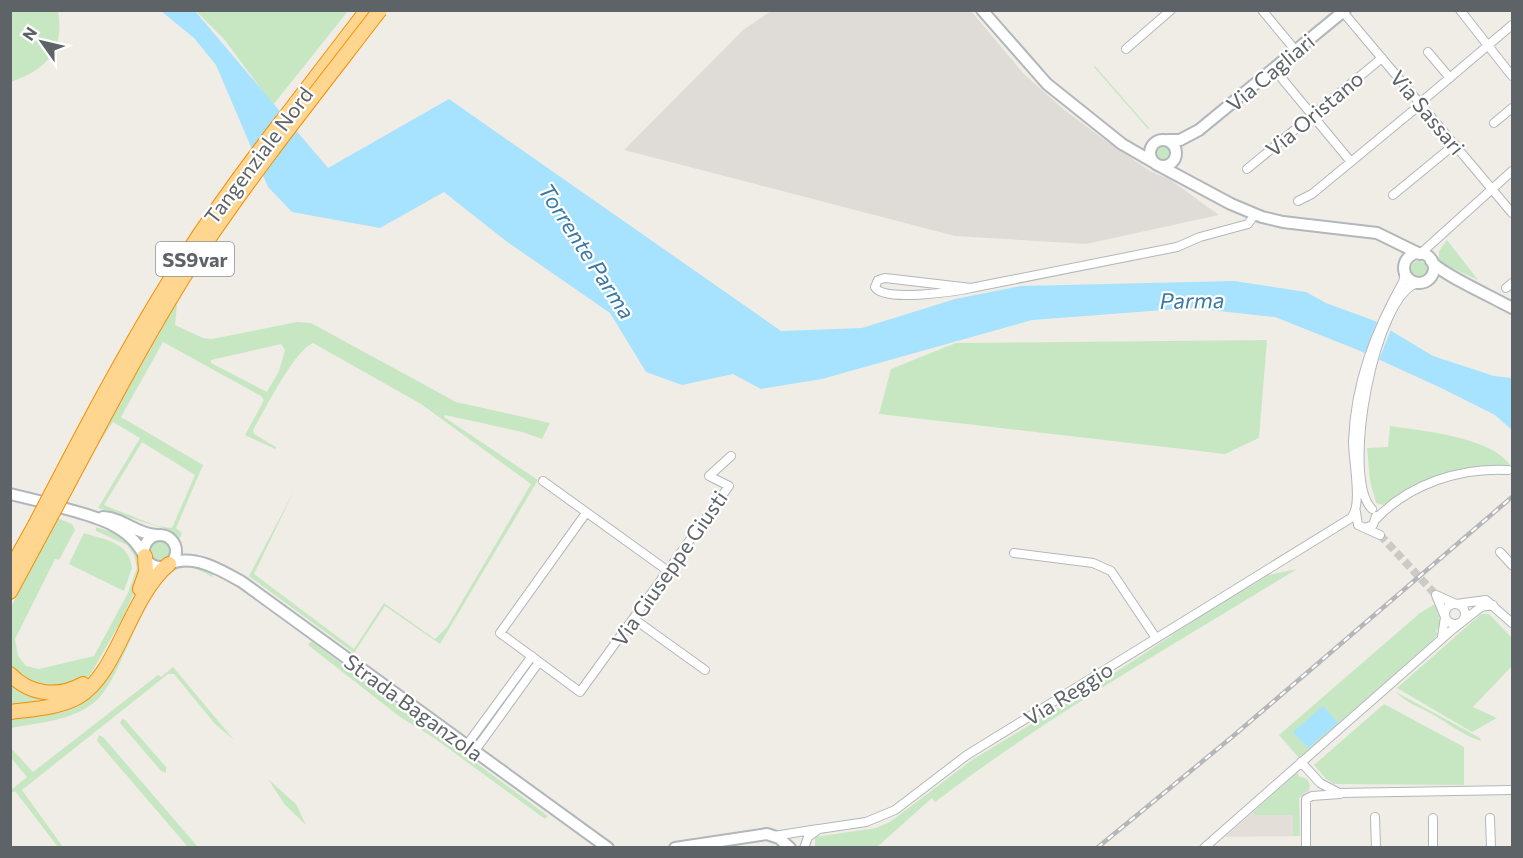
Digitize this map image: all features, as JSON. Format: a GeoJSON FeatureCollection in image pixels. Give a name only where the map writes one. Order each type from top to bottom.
{"type":"FeatureCollection","features":[{"type":"Feature","properties":{"kind":"highway","name":"Tangenziale Nord"},"geometry":{"type":"LineString","coordinates":[[36,529],[128,350],[186,255],[243,172],[367,10]]}},
{"type":"Feature","properties":{"kind":"highway","name":"SS9var"},"geometry":{"type":"LineString","coordinates":[[10,570],[195,260],[252,179],[380,10]]}},
{"type":"Feature","properties":{"kind":"highway","name":"SS9var"},"geometry":{"type":"LineString","coordinates":[[10,592],[34,548],[36,529]]}},
{"type":"Feature","properties":{"kind":"highway"},"geometry":{"type":"LineString","coordinates":[[10,562],[36,529]]}},
{"type":"Feature","properties":{"kind":"highway"},"geometry":{"type":"LineString","coordinates":[[10,601],[28,568],[34,548]]}},
{"type":"Feature","properties":{"kind":"highway"},"geometry":{"type":"LineString","coordinates":[[10,674],[28,688],[53,693],[72,690],[89,680],[104,659],[140,590],[146,572],[145,556]]}},
{"type":"Feature","properties":{"kind":"highway"},"geometry":{"type":"LineString","coordinates":[[10,712],[59,704],[86,691],[102,671],[151,582],[169,564]]}},
{"type":"Feature","properties":{"kind":"main road"},"geometry":{"type":"LineString","coordinates":[[982,10],[1042,80],[1123,145],[1156,164],[1185,177],[1227,202],[1255,214],[1283,222],[1387,236],[1431,261],[1439,270],[1512,308]]}},
{"type":"Feature","properties":{"kind":"main road","name":"Via Cagliari"},"geometry":{"type":"LineString","coordinates":[[1176,154],[1194,134],[1344,11]]}},
{"type":"Feature","properties":{"kind":"main road","name":"Via Cagliari"},"geometry":{"type":"LineString","coordinates":[[1116,138],[1140,144],[1180,140],[1194,134]]}},
{"type":"Feature","properties":{"kind":"main road"},"geometry":{"type":"LineString","coordinates":[[1156,164],[1150,151],[1163,140],[1174,146],[1176,165],[1185,177]]}},
{"type":"Feature","properties":{"kind":"main road"},"geometry":{"type":"LineString","coordinates":[[1156,164],[1169,165],[1176,154]]}},
{"type":"Feature","properties":{"kind":"main road"},"geometry":{"type":"LineString","coordinates":[[1365,232],[1395,246],[1403,255],[1410,279]]}},
{"type":"Feature","properties":{"kind":"main road"},"geometry":{"type":"LineString","coordinates":[[1410,279],[1410,256],[1420,254]]}},
{"type":"Feature","properties":{"kind":"main road"},"geometry":{"type":"LineString","coordinates":[[1410,279],[1433,272],[1431,261]]}},
{"type":"Feature","properties":{"kind":"main road"},"geometry":{"type":"LineString","coordinates":[[1410,279],[1437,277],[1456,279]]}},
{"type":"Feature","properties":{"kind":"main road"},"geometry":{"type":"LineString","coordinates":[[10,494],[39,501]]}},
{"type":"Feature","properties":{"kind":"main road","name":"Strada Baganzola"},"geometry":{"type":"LineString","coordinates":[[63,508],[94,517],[128,534],[156,566],[186,560],[218,569]]}},
{"type":"Feature","properties":{"kind":"main road","name":"Strada Baganzola"},"geometry":{"type":"LineString","coordinates":[[94,517],[115,519],[142,532],[166,536],[180,550],[202,557],[259,593],[608,848]]}},
{"type":"Feature","properties":{"kind":"main road"},"geometry":{"type":"LineString","coordinates":[[145,556],[146,543],[156,535]]}},
{"type":"Feature","properties":{"kind":"main road"},"geometry":{"type":"LineString","coordinates":[[169,564],[175,556],[174,543]]}},
{"type":"Feature","properties":{"kind":"main road"},"geometry":{"type":"LineString","coordinates":[[675,848],[767,834],[774,836],[790,848]]}},
{"type":"Feature","properties":{"kind":"main road"},"geometry":{"type":"LineString","coordinates":[[696,848],[708,843]]}},
{"type":"Feature","properties":{"kind":"street"},"geometry":{"type":"LineString","coordinates":[[1126,49],[1171,10]]}},
{"type":"Feature","properties":{"kind":"street"},"geometry":{"type":"LineString","coordinates":[[1262,10],[1296,51]]}},
{"type":"Feature","properties":{"kind":"street"},"geometry":{"type":"LineString","coordinates":[[1460,10],[1512,76]]}},
{"type":"Feature","properties":{"kind":"street","name":"Via Sassari"},"geometry":{"type":"LineString","coordinates":[[1344,11],[1512,213]]}},
{"type":"Feature","properties":{"kind":"street"},"geometry":{"type":"LineString","coordinates":[[1298,201],[1312,194],[1351,162],[1512,25]]}},
{"type":"Feature","properties":{"kind":"street"},"geometry":{"type":"LineString","coordinates":[[1428,52],[1450,78]]}},
{"type":"Feature","properties":{"kind":"street","name":"Via Oristano"},"geometry":{"type":"LineString","coordinates":[[1247,169],[1382,58]]}},
{"type":"Feature","properties":{"kind":"street"},"geometry":{"type":"LineString","coordinates":[[1274,69],[1351,162]]}},
{"type":"Feature","properties":{"kind":"street"},"geometry":{"type":"LineString","coordinates":[[1494,123],[1512,108]]}},
{"type":"Feature","properties":{"kind":"street"},"geometry":{"type":"LineString","coordinates":[[1393,195],[1455,144]]}},
{"type":"Feature","properties":{"kind":"street"},"geometry":{"type":"LineString","coordinates":[[1420,254],[1512,171]]}},
{"type":"Feature","properties":{"kind":"street"},"geometry":{"type":"LineString","coordinates":[[976,287],[960,288],[885,278],[878,280],[875,287],[884,293],[915,295],[976,287],[1177,248],[1200,237],[1246,225],[1255,214]]}},
{"type":"Feature","properties":{"kind":"street"},"geometry":{"type":"LineString","coordinates":[[1431,261],[1438,240]]}},
{"type":"Feature","properties":{"kind":"street"},"geometry":{"type":"LineString","coordinates":[[1358,423],[1362,488],[1380,535],[1356,523],[1358,423],[1376,352],[1410,279]]}},
{"type":"Feature","properties":{"kind":"street","name":"Via Giuseppe Giusti"},"geometry":{"type":"LineString","coordinates":[[539,662],[580,692],[729,486],[709,476],[731,456]]}},
{"type":"Feature","properties":{"kind":"street","name":"Via Reggio"},"geometry":{"type":"LineString","coordinates":[[1334,528],[1363,528],[1374,515],[1431,483],[1454,473],[1492,469],[1508,470]]}},
{"type":"Feature","properties":{"kind":"street"},"geometry":{"type":"LineString","coordinates":[[543,481],[668,571]]}},
{"type":"Feature","properties":{"kind":"street","name":"Via Reggio"},"geometry":{"type":"LineString","coordinates":[[820,829],[863,823],[890,813],[967,755],[1334,528],[1363,507],[1374,515]]}},
{"type":"Feature","properties":{"kind":"street"},"geometry":{"type":"LineString","coordinates":[[470,749],[539,662],[500,633],[586,513]]}},
{"type":"Feature","properties":{"kind":"street"},"geometry":{"type":"LineString","coordinates":[[1500,552],[1512,565]]}},
{"type":"Feature","properties":{"kind":"street"},"geometry":{"type":"LineString","coordinates":[[1014,553],[1093,563],[1111,571],[1155,638]]}},
{"type":"Feature","properties":{"kind":"street"},"geometry":{"type":"LineString","coordinates":[[1436,595],[1456,604],[1465,612],[1461,622],[1451,623],[1445,617],[1436,595]]}},
{"type":"Feature","properties":{"kind":"street"},"geometry":{"type":"LineString","coordinates":[[1439,641],[1448,607],[1456,604],[1482,599],[1493,605],[1512,623]]}},
{"type":"Feature","properties":{"kind":"street"},"geometry":{"type":"LineString","coordinates":[[1204,848],[1212,844],[1301,762],[1461,622],[1482,606],[1493,605]]}},
{"type":"Feature","properties":{"kind":"street"},"geometry":{"type":"LineString","coordinates":[[634,619],[705,670]]}},
{"type":"Feature","properties":{"kind":"street"},"geometry":{"type":"LineString","coordinates":[[470,749],[531,656]]}},
{"type":"Feature","properties":{"kind":"street"},"geometry":{"type":"LineString","coordinates":[[1301,762],[1325,787],[1342,794]]}},
{"type":"Feature","properties":{"kind":"street"},"geometry":{"type":"LineString","coordinates":[[1306,848],[1305,801],[1314,787],[1311,774]]}},
{"type":"Feature","properties":{"kind":"street"},"geometry":{"type":"LineString","coordinates":[[1309,796],[1512,790]]}},
{"type":"Feature","properties":{"kind":"street"},"geometry":{"type":"LineString","coordinates":[[1375,817],[1376,848]]}},
{"type":"Feature","properties":{"kind":"street"},"geometry":{"type":"LineString","coordinates":[[1432,818],[1433,848]]}},
{"type":"Feature","properties":{"kind":"street"},"geometry":{"type":"LineString","coordinates":[[1490,818],[1491,848]]}},
{"type":"Feature","properties":{"kind":"street"},"geometry":{"type":"LineString","coordinates":[[774,836],[820,829]]}},
{"type":"Feature","properties":{"kind":"street"},"geometry":{"type":"LineString","coordinates":[[804,848],[808,837],[820,829]]}},
{"type":"Feature","properties":{"kind":"shaded area"},"geometry":{"type":"Polygon","coordinates":[[[771,11],[971,11],[1023,73],[1062,108],[1150,171],[1169,179],[1219,215],[1086,244],[955,236],[624,150],[743,30],[771,11]]]}},
{"type":"Feature","properties":{"kind":"shaded area"},"geometry":{"type":"Polygon","coordinates":[[[1298,772],[1299,777],[1305,778],[1310,785],[1309,791],[1299,798],[1300,836],[1225,837],[1298,772]]]}},
{"type":"Feature","properties":{"kind":"green space"},"geometry":{"type":"Polygon","coordinates":[[[10,11],[58,11],[59,25],[59,37],[51,57],[35,71],[11,82],[10,11]]]}},
{"type":"Feature","properties":{"kind":"green space"},"geometry":{"type":"Polygon","coordinates":[[[196,11],[348,11],[273,105],[224,39],[196,11]]]}},
{"type":"Feature","properties":{"kind":"green space"},"geometry":{"type":"Polygon","coordinates":[[[1094,67],[1149,128],[1148,129],[1094,67]]]}},
{"type":"Feature","properties":{"kind":"green space"},"geometry":{"type":"Polygon","coordinates":[[[1159,145],[1165,145],[1169,152],[1165,159],[1159,159],[1155,155],[1155,149],[1159,145]]]}},
{"type":"Feature","properties":{"kind":"green space"},"geometry":{"type":"Polygon","coordinates":[[[1447,240],[1478,280],[1439,262],[1439,251],[1447,240]]]}},
{"type":"Feature","properties":{"kind":"green space"},"geometry":{"type":"Polygon","coordinates":[[[1419,261],[1425,263],[1427,269],[1425,275],[1419,277],[1413,275],[1411,269],[1413,263],[1419,261]]]}},
{"type":"Feature","properties":{"kind":"green space"},"geometry":{"type":"Polygon","coordinates":[[[175,304],[177,305],[175,325],[203,338],[212,339],[297,322],[311,323],[456,402],[550,423],[542,439],[522,432],[445,415],[444,417],[538,480],[440,644],[385,606],[354,653],[249,576],[294,491],[254,574],[354,649],[384,603],[435,639],[447,627],[531,484],[421,404],[313,343],[288,369],[253,430],[254,434],[276,447],[275,449],[245,435],[264,400],[261,396],[163,342],[121,417],[203,465],[176,528],[182,533],[180,538],[169,530],[98,508],[140,438],[113,422],[85,465],[175,304]],[[281,344],[211,360],[211,363],[267,392],[279,371],[285,350],[281,344]],[[142,442],[104,505],[157,526],[172,528],[195,475],[142,442]]]}},
{"type":"Feature","properties":{"kind":"green space"},"geometry":{"type":"Polygon","coordinates":[[[1267,340],[1259,438],[1225,454],[879,414],[891,369],[956,343],[1267,340]]]}},
{"type":"Feature","properties":{"kind":"green space"},"geometry":{"type":"Polygon","coordinates":[[[1390,426],[1439,433],[1475,442],[1503,458],[1512,468],[1473,467],[1458,470],[1430,479],[1383,505],[1376,503],[1370,481],[1367,448],[1388,447],[1390,426]]]}},
{"type":"Feature","properties":{"kind":"green space"},"geometry":{"type":"Polygon","coordinates":[[[57,518],[72,524],[75,530],[59,560],[55,559],[15,639],[18,656],[26,666],[39,669],[94,656],[128,593],[137,568],[134,555],[127,545],[96,531],[96,527],[124,536],[139,555],[140,580],[121,621],[90,675],[79,683],[41,689],[11,669],[11,607],[57,518]]]}},
{"type":"Feature","properties":{"kind":"green space"},"geometry":{"type":"Polygon","coordinates":[[[84,533],[114,543],[126,552],[132,568],[124,591],[69,564],[84,533]]]}},
{"type":"Feature","properties":{"kind":"green space"},"geometry":{"type":"Polygon","coordinates":[[[160,541],[167,544],[170,551],[167,558],[160,561],[153,558],[150,551],[153,544],[160,541]]]}},
{"type":"Feature","properties":{"kind":"green space"},"geometry":{"type":"Polygon","coordinates":[[[182,564],[198,567],[213,574],[212,577],[190,568],[182,568],[169,575],[157,588],[147,605],[110,683],[100,697],[91,705],[70,716],[11,728],[11,716],[80,699],[141,604],[169,572],[182,564]]]}},
{"type":"Feature","properties":{"kind":"green space"},"geometry":{"type":"Polygon","coordinates":[[[1297,569],[1067,710],[935,802],[932,798],[877,847],[815,847],[815,837],[876,828],[890,822],[972,760],[1099,683],[1197,619],[1269,575],[1297,569]]]}},
{"type":"Feature","properties":{"kind":"green space"},"geometry":{"type":"Polygon","coordinates":[[[1435,604],[1441,624],[1436,631],[1438,634],[1435,638],[1299,758],[1279,735],[1420,613],[1435,604]]]}},
{"type":"Feature","properties":{"kind":"green space"},"geometry":{"type":"Polygon","coordinates":[[[1481,614],[1489,614],[1512,638],[1512,666],[1473,707],[1497,718],[1472,732],[1397,688],[1481,614]]]}},
{"type":"Feature","properties":{"kind":"green space"},"geometry":{"type":"Polygon","coordinates":[[[311,641],[548,816],[545,819],[434,738],[400,717],[308,645],[311,641]]]}},
{"type":"Feature","properties":{"kind":"green space"},"geometry":{"type":"Polygon","coordinates":[[[173,667],[234,740],[215,724],[174,674],[168,674],[22,790],[63,847],[58,847],[15,791],[11,793],[11,790],[27,777],[11,758],[11,748],[33,772],[158,675],[161,677],[173,667]]]}},
{"type":"Feature","properties":{"kind":"green space"},"geometry":{"type":"Polygon","coordinates":[[[10,679],[53,698],[53,701],[11,708],[10,679]]]}},
{"type":"Feature","properties":{"kind":"green space"},"geometry":{"type":"Polygon","coordinates":[[[1396,692],[1480,738],[1481,741],[1411,704],[1396,692]]]}},
{"type":"Feature","properties":{"kind":"green space"},"geometry":{"type":"Polygon","coordinates":[[[1384,704],[1464,747],[1464,785],[1334,784],[1326,779],[1314,765],[1384,704]]]}},
{"type":"Feature","properties":{"kind":"green space"},"geometry":{"type":"Polygon","coordinates":[[[122,719],[166,767],[166,773],[161,771],[120,723],[122,719]]]}},
{"type":"Feature","properties":{"kind":"green space"},"geometry":{"type":"Polygon","coordinates":[[[99,735],[198,847],[188,847],[97,741],[99,735]]]}},
{"type":"Feature","properties":{"kind":"green space"},"geometry":{"type":"Polygon","coordinates":[[[1298,772],[1298,776],[1308,780],[1310,787],[1299,798],[1300,836],[1293,836],[1293,815],[1256,815],[1253,812],[1298,772]]]}},
{"type":"Feature","properties":{"kind":"green space"},"geometry":{"type":"Polygon","coordinates":[[[268,779],[296,804],[306,825],[285,805],[268,779]]]}},
{"type":"Feature","properties":{"kind":"water"},"geometry":{"type":"Polygon","coordinates":[[[161,11],[195,11],[328,168],[449,99],[781,331],[862,328],[955,299],[1021,286],[1234,281],[1306,292],[1326,303],[1375,321],[1433,356],[1494,376],[1512,378],[1512,430],[1495,415],[1439,387],[1358,350],[1275,317],[1191,308],[1032,320],[822,379],[761,389],[733,374],[682,385],[646,372],[610,313],[506,241],[444,192],[380,228],[292,212],[268,187],[216,65],[194,38],[161,11]]]}},
{"type":"Feature","properties":{"kind":"water"},"geometry":{"type":"Polygon","coordinates":[[[1323,706],[1338,723],[1308,748],[1293,732],[1323,706]]]}},
{"type":"Feature","properties":{"kind":"pier"},"geometry":{"type":"Polygon","coordinates":[[[1378,319],[1392,327],[1378,362],[1364,356],[1378,319]]]}},
{"type":"Feature","properties":{"kind":"tunnel"},"geometry":{"type":"LineString","coordinates":[[1380,535],[1436,595]]}},
{"type":"Feature","properties":{"kind":"railway"},"geometry":{"type":"LineString","coordinates":[[1097,848],[1232,737],[1512,497]]}},
{"type":"Feature","properties":{"kind":"water label","name":"Torrente Parma"},"geometry":{"type":"Point","coordinates":[587,251]}},
{"type":"Feature","properties":{"kind":"water label","name":"Parma"},"geometry":{"type":"Point","coordinates":[1192,300]}}]}
